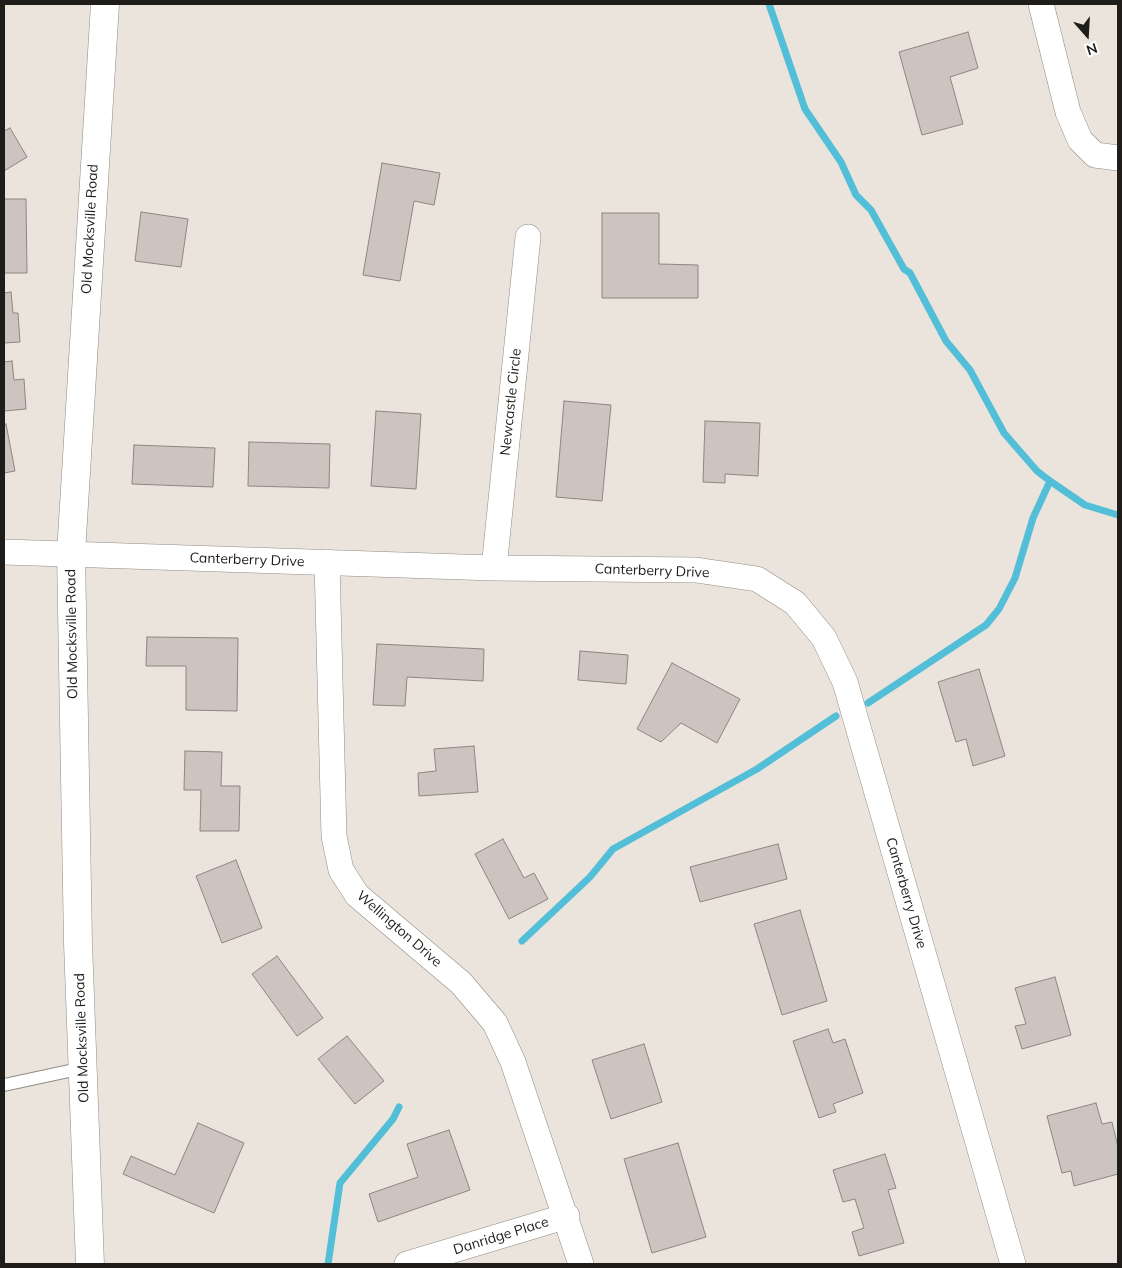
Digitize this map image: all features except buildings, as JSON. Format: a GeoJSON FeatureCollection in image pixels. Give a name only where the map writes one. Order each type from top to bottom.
{"type":"FeatureCollection","features":[{"type":"Feature","properties":{"kind":"street","name":"Old Mocksville Road"},"geometry":{"type":"LineString","coordinates":[[90,1264],[83,1068],[71,553],[105,4]]}},
{"type":"Feature","properties":{"kind":"street"},"geometry":{"type":"LineString","coordinates":[[1041,4],[1068,112],[1080,140],[1106,156]]}},
{"type":"Feature","properties":{"kind":"street","name":"Newcastle Circle"},"geometry":{"type":"LineString","coordinates":[[494,568],[528,237]]}},
{"type":"Feature","properties":{"kind":"street","name":"Canterberry Drive"},"geometry":{"type":"LineString","coordinates":[[4,552],[494,568],[696,570],[756,579],[795,603],[824,638],[845,682],[1013,1264]]}},
{"type":"Feature","properties":{"kind":"street","name":"Wellington Drive"},"geometry":{"type":"LineString","coordinates":[[327,562],[334,836],[341,870],[357,895],[461,983],[496,1023],[513,1062],[581,1264]]}},
{"type":"Feature","properties":{"kind":"street","name":"Danridge Place"},"geometry":{"type":"LineString","coordinates":[[407,1264],[566,1216]]}},
{"type":"Feature","properties":{"kind":"lane"},"geometry":{"type":"LineString","coordinates":[[4,1085],[83,1068]]}},
{"type":"Feature","properties":{"kind":"waterway"},"geometry":{"type":"LineString","coordinates":[[769,4],[805,109],[841,162],[856,195],[871,210],[904,269],[910,273],[946,341],[970,370],[1004,433],[1037,471],[1050,481],[1085,505],[1118,515]]}},
{"type":"Feature","properties":{"kind":"waterway"},"geometry":{"type":"LineString","coordinates":[[868,703],[986,625],[999,609],[1015,578],[1033,518],[1050,481]]}},
{"type":"Feature","properties":{"kind":"waterway"},"geometry":{"type":"LineString","coordinates":[[522,941],[590,877],[613,849],[757,769],[836,716]]}},
{"type":"Feature","properties":{"kind":"waterway"},"geometry":{"type":"LineString","coordinates":[[328,1264],[340,1183],[393,1119],[399,1107]]}}]}
